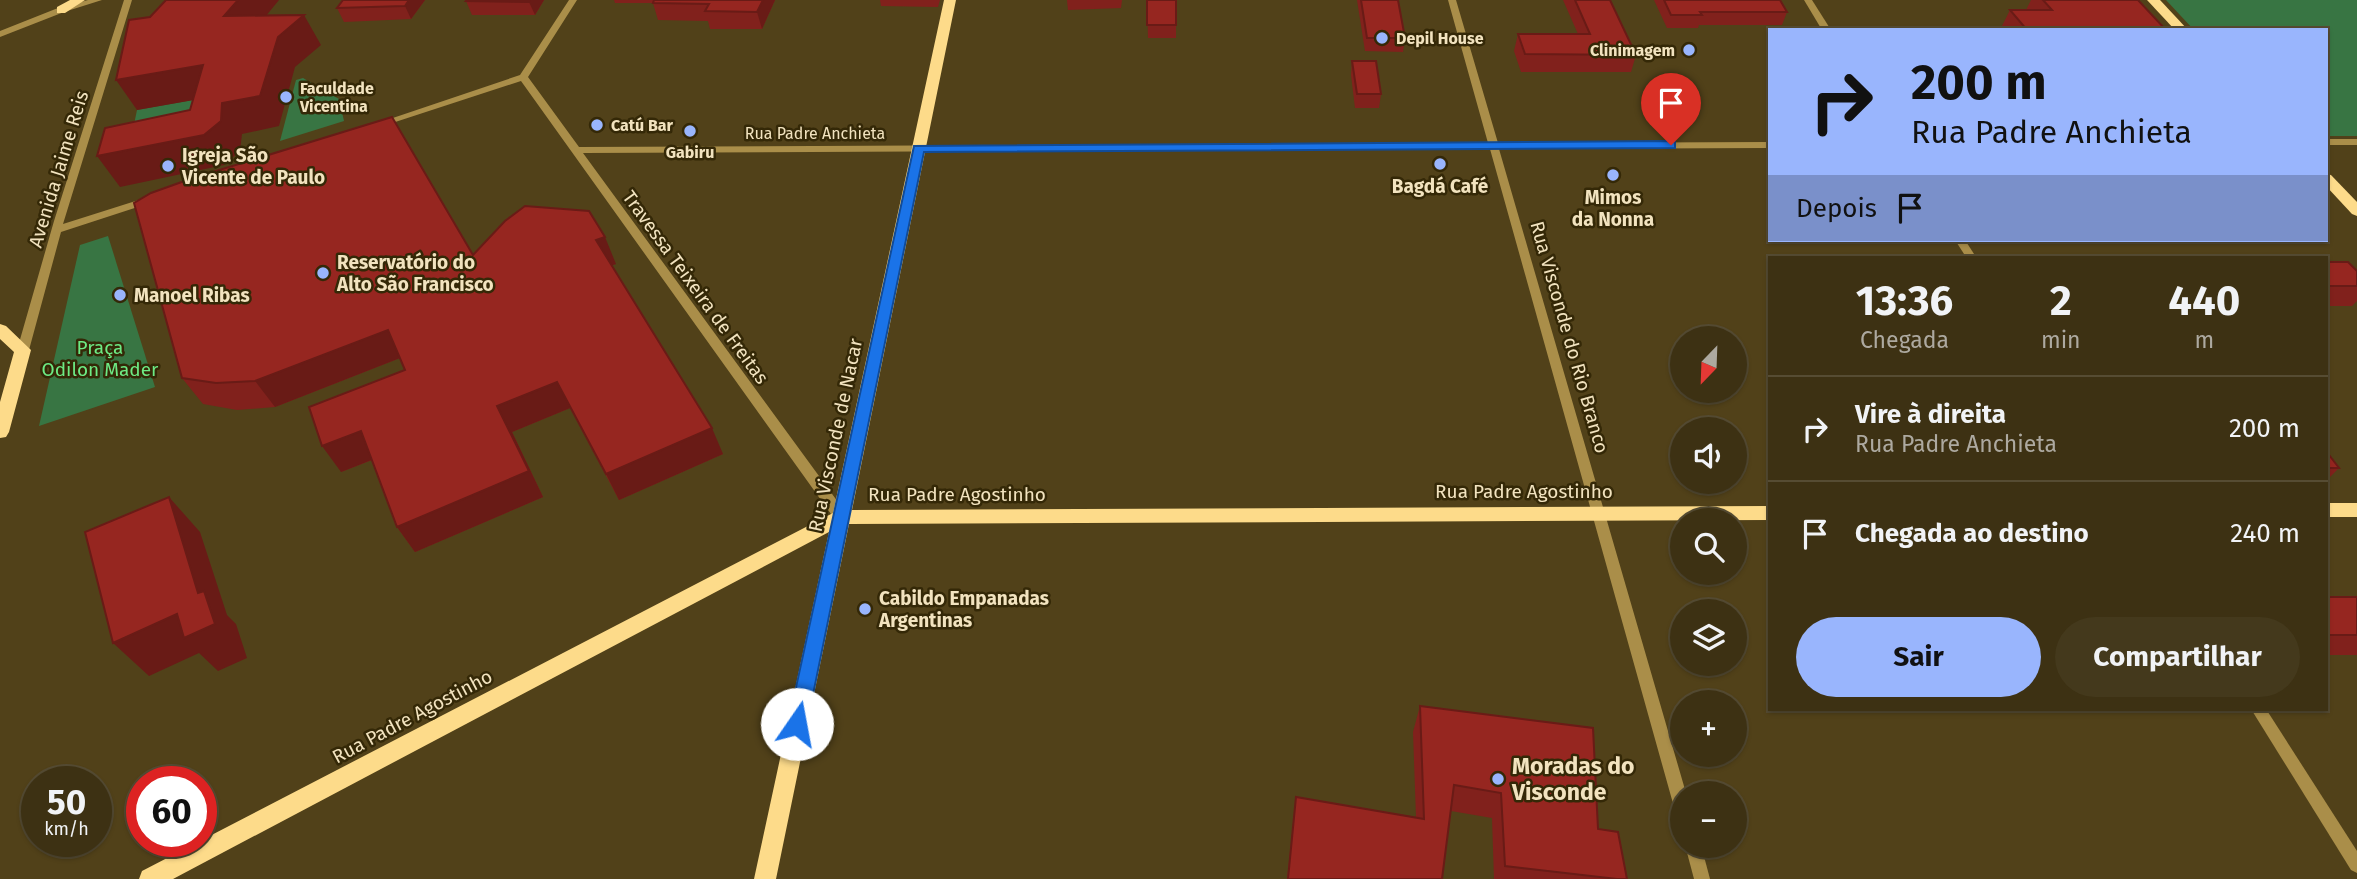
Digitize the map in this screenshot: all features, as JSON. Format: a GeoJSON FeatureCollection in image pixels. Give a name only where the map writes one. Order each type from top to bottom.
{"type":"FeatureCollection","features":[{"type":"Feature","properties":{"kind":"main road"},"geometry":{"type":"LineString","coordinates":[[61,10],[79,0]]}},
{"type":"Feature","properties":{"kind":"main road","name":"Rua Visconde de Nacar"},"geometry":{"type":"LineString","coordinates":[[765,879],[950,0]]}},
{"type":"Feature","properties":{"kind":"main road"},"geometry":{"type":"LineString","coordinates":[[2153,0],[2180,28]]}},
{"type":"Feature","properties":{"kind":"main road"},"geometry":{"type":"LineString","coordinates":[[2328,180],[2357,211]]}},
{"type":"Feature","properties":{"kind":"main road"},"geometry":{"type":"LineString","coordinates":[[0,330],[23,350],[0,432]]}},
{"type":"Feature","properties":{"kind":"main road"},"geometry":{"type":"LineString","coordinates":[[2328,510],[2357,510]]}},
{"type":"Feature","properties":{"kind":"main road","name":"Rua Padre Agostinho"},"geometry":{"type":"LineString","coordinates":[[150,879],[841,517],[1768,513]]}},
{"type":"Feature","properties":{"kind":"street"},"geometry":{"type":"LineString","coordinates":[[0,34],[61,10],[98,0]]}},
{"type":"Feature","properties":{"kind":"street","name":"Avenida Jaime Reis"},"geometry":{"type":"LineString","coordinates":[[23,350],[128,0]]}},
{"type":"Feature","properties":{"kind":"street"},"geometry":{"type":"LineString","coordinates":[[370,127],[523,77],[573,0]]}},
{"type":"Feature","properties":{"kind":"street","name":"Rua Visconde do Rio Branco"},"geometry":{"type":"LineString","coordinates":[[1452,0],[1675,781]]}},
{"type":"Feature","properties":{"kind":"street"},"geometry":{"type":"LineString","coordinates":[[1808,0],[1826,28]]}},
{"type":"Feature","properties":{"kind":"street","name":"Travessa Teixeira de Freitas"},"geometry":{"type":"LineString","coordinates":[[523,77],[841,517]]}},
{"type":"Feature","properties":{"kind":"street"},"geometry":{"type":"LineString","coordinates":[[2328,142],[2357,142]]}},
{"type":"Feature","properties":{"kind":"street","name":"Rua Padre Anchieta"},"geometry":{"type":"LineString","coordinates":[[576,150],[1768,145]]}},
{"type":"Feature","properties":{"kind":"street"},"geometry":{"type":"LineString","coordinates":[[57,230],[159,197]]}},
{"type":"Feature","properties":{"kind":"street"},"geometry":{"type":"LineString","coordinates":[[2259,711],[2357,865]]}},
{"type":"Feature","properties":{"kind":"street"},"geometry":{"type":"LineString","coordinates":[[1696,858],[1702,879]]}},
{"type":"Feature","properties":{"kind":"green space"},"geometry":{"type":"Polygon","coordinates":[[[2166,0],[2357,0],[2357,136],[2328,136],[2328,28],[2192,28],[2166,0]]]}},
{"type":"Feature","properties":{"kind":"green space"},"geometry":{"type":"Polygon","coordinates":[[[303,78],[339,99],[344,121],[280,141],[296,80],[303,78]]]}},
{"type":"Feature","properties":{"kind":"green space"},"geometry":{"type":"Polygon","coordinates":[[[221,95],[127,158],[137,110],[221,95]]]}},
{"type":"Feature","properties":{"kind":"green space","name":"Praça Odilon Mader"},"geometry":{"type":"Polygon","coordinates":[[[108,236],[155,387],[39,426],[80,245],[108,236]]]}},
{"type":"Feature","properties":{"kind":"building"},"geometry":{"type":"Polygon","coordinates":[[[166,0],[238,0],[224,16],[304,15],[278,37],[260,96],[222,103],[221,121],[204,135],[97,156],[105,128],[190,110],[203,65],[116,80],[129,20],[150,17],[166,0]]]}},
{"type":"Feature","properties":{"kind":"building"},"geometry":{"type":"Polygon","coordinates":[[[343,0],[409,0],[405,6],[337,8],[343,0]]]}},
{"type":"Feature","properties":{"kind":"building"},"geometry":{"type":"Polygon","coordinates":[[[467,0],[530,0],[529,2],[467,0]]]}},
{"type":"Feature","properties":{"kind":"building"},"geometry":{"type":"Polygon","coordinates":[[[654,0],[763,0],[757,12],[705,11],[709,4],[653,3],[654,0]]]}},
{"type":"Feature","properties":{"kind":"building"},"geometry":{"type":"Polygon","coordinates":[[[1147,0],[1176,0],[1176,25],[1147,25],[1147,0]]]}},
{"type":"Feature","properties":{"kind":"building"},"geometry":{"type":"Polygon","coordinates":[[[1361,0],[1398,0],[1405,38],[1367,38],[1361,0]]]}},
{"type":"Feature","properties":{"kind":"building"},"geometry":{"type":"Polygon","coordinates":[[[1575,0],[1610,0],[1636,55],[1525,54],[1518,34],[1590,34],[1575,0]]]}},
{"type":"Feature","properties":{"kind":"building"},"geometry":{"type":"Polygon","coordinates":[[[1664,0],[1780,0],[1787,12],[1700,12],[1702,15],[1671,15],[1664,0]]]}},
{"type":"Feature","properties":{"kind":"building"},"geometry":{"type":"Polygon","coordinates":[[[2043,0],[2138,0],[2164,28],[2025,28],[2010,10],[2052,10],[2043,0]]]}},
{"type":"Feature","properties":{"kind":"building"},"geometry":{"type":"Polygon","coordinates":[[[1352,61],[1376,61],[1381,94],[1357,94],[1352,61]]]}},
{"type":"Feature","properties":{"kind":"building"},"geometry":{"type":"Polygon","coordinates":[[[392,117],[473,255],[505,221],[525,206],[589,211],[605,237],[596,240],[712,428],[606,474],[557,382],[497,406],[529,471],[397,527],[361,431],[322,446],[309,407],[405,370],[388,330],[255,381],[216,383],[182,378],[134,203],[151,193],[190,179],[392,117]]]}},
{"type":"Feature","properties":{"kind":"building"},"geometry":{"type":"Polygon","coordinates":[[[2328,262],[2348,262],[2357,271],[2357,286],[2328,286],[2328,262]]]}},
{"type":"Feature","properties":{"kind":"building"},"geometry":{"type":"Polygon","coordinates":[[[2328,454],[2339,468],[2328,468],[2328,454]]]}},
{"type":"Feature","properties":{"kind":"building"},"geometry":{"type":"Polygon","coordinates":[[[169,497],[198,593],[204,591],[215,624],[184,638],[177,614],[113,643],[85,532],[169,497]]]}},
{"type":"Feature","properties":{"kind":"building"},"geometry":{"type":"Polygon","coordinates":[[[2328,597],[2357,597],[2357,635],[2328,635],[2328,597]]]}},
{"type":"Feature","properties":{"kind":"building"},"geometry":{"type":"Polygon","coordinates":[[[1420,706],[1593,728],[1598,829],[1618,832],[1627,879],[1505,866],[1501,793],[1454,785],[1442,879],[1288,879],[1296,797],[1424,819],[1420,706]]]}},
{"type":"Feature","properties":{"kind":"place","name":"Depil House"},"geometry":{"type":"Point","coordinates":[1382,38]}},
{"type":"Feature","properties":{"kind":"place","name":"Clinimagem"},"geometry":{"type":"Point","coordinates":[1689,50]}},
{"type":"Feature","properties":{"kind":"place","name":"Faculdade Vicentina"},"geometry":{"type":"Point","coordinates":[286,97]}},
{"type":"Feature","properties":{"kind":"place","name":"Catú Bar"},"geometry":{"type":"Point","coordinates":[597,125]}},
{"type":"Feature","properties":{"kind":"place","name":"Gabiru"},"geometry":{"type":"Point","coordinates":[690,131]}},
{"type":"Feature","properties":{"kind":"place","name":"Bagdá Café"},"geometry":{"type":"Point","coordinates":[1440,164]}},
{"type":"Feature","properties":{"kind":"place","name":"Igreja São Vicente de Paulo"},"geometry":{"type":"Point","coordinates":[168,166]}},
{"type":"Feature","properties":{"kind":"place","name":"Mimos da Nonna"},"geometry":{"type":"Point","coordinates":[1613,175]}},
{"type":"Feature","properties":{"kind":"place","name":"Reservatório do Alto São Francisco"},"geometry":{"type":"Point","coordinates":[323,273]}},
{"type":"Feature","properties":{"kind":"place","name":"Manoel Ribas"},"geometry":{"type":"Point","coordinates":[120,295]}},
{"type":"Feature","properties":{"kind":"place","name":"Cabildo Empanadas Argentinas"},"geometry":{"type":"Point","coordinates":[865,609]}},
{"type":"Feature","properties":{"kind":"place","name":"Moradas do Visconde"},"geometry":{"type":"Point","coordinates":[1498,779]}},
{"type":"Feature","properties":{"kind":"route"},"geometry":{"type":"LineString","coordinates":[[797,724],[918,148],[1671,145]]}}]}
